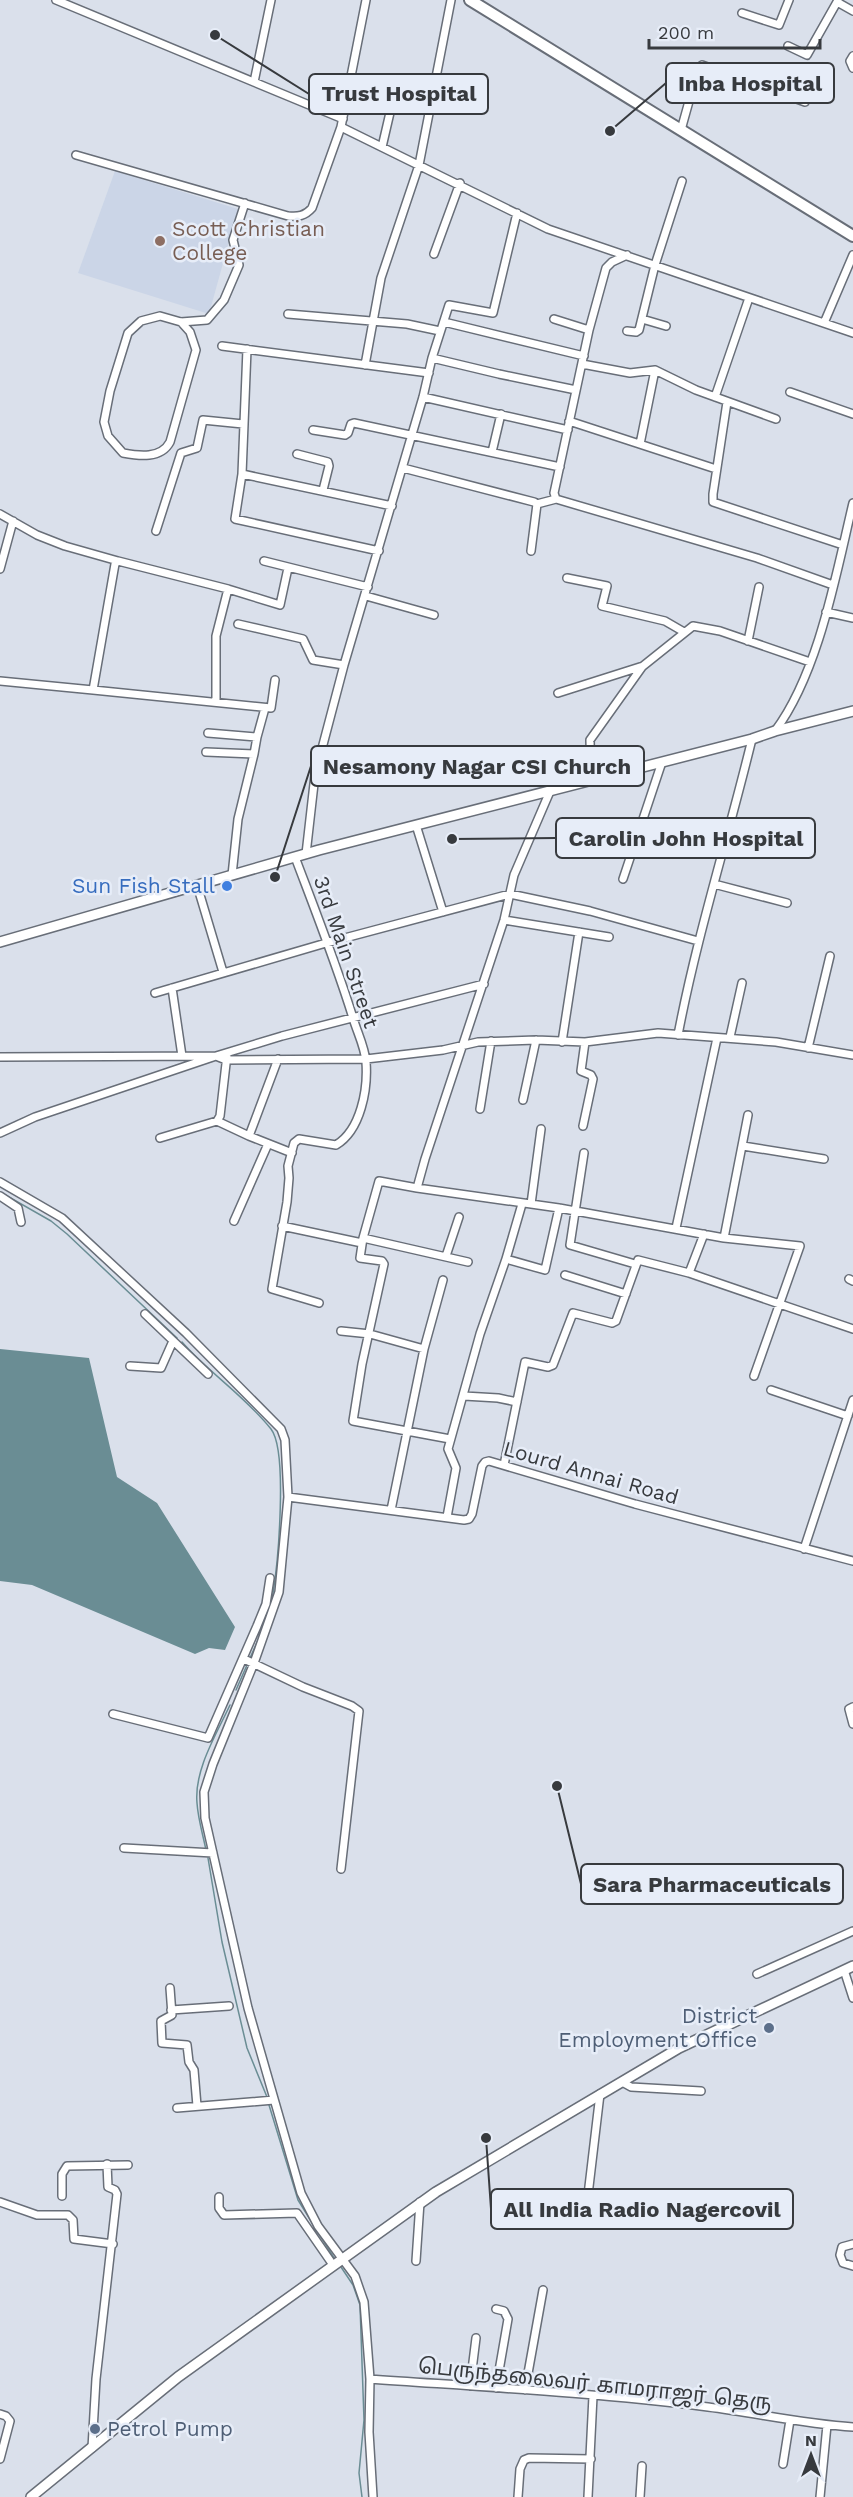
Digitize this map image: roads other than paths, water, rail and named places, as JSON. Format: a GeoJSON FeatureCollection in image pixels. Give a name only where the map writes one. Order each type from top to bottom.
{"type":"FeatureCollection","features":[{"type":"Feature","properties":{"kind":"highway"},"geometry":{"type":"LineString","coordinates":[[470,0],[853,236]]}},
{"type":"Feature","properties":{"kind":"main road"},"geometry":{"type":"LineString","coordinates":[[0,942],[306,854],[853,711]]}},
{"type":"Feature","properties":{"kind":"main road"},"geometry":{"type":"LineString","coordinates":[[31,2497],[178,2377],[420,2202],[679,2048],[853,1966]]}},
{"type":"Feature","properties":{"kind":"street"},"geometry":{"type":"LineString","coordinates":[[56,0],[254,82],[342,123],[382,147],[460,183],[548,229],[853,333]]}},
{"type":"Feature","properties":{"kind":"street"},"geometry":{"type":"LineString","coordinates":[[254,82],[271,0]]}},
{"type":"Feature","properties":{"kind":"street"},"geometry":{"type":"LineString","coordinates":[[76,154],[288,216],[300,216],[308,212],[316,199],[342,123],[366,0]]}},
{"type":"Feature","properties":{"kind":"street"},"geometry":{"type":"LineString","coordinates":[[364,365],[381,278],[419,165],[451,0]]}},
{"type":"Feature","properties":{"kind":"street"},"geometry":{"type":"LineString","coordinates":[[742,13],[779,25],[789,0]]}},
{"type":"Feature","properties":{"kind":"street"},"geometry":{"type":"LineString","coordinates":[[788,46],[807,55],[837,1],[853,11]]}},
{"type":"Feature","properties":{"kind":"street"},"geometry":{"type":"LineString","coordinates":[[853,56],[850,61],[853,68]]}},
{"type":"Feature","properties":{"kind":"street"},"geometry":{"type":"LineString","coordinates":[[681,130],[698,69],[702,65],[805,102]]}},
{"type":"Feature","properties":{"kind":"street"},"geometry":{"type":"LineString","coordinates":[[382,147],[392,104]]}},
{"type":"Feature","properties":{"kind":"street"},"geometry":{"type":"LineString","coordinates":[[627,331],[638,331],[655,266],[682,181]]}},
{"type":"Feature","properties":{"kind":"street"},"geometry":{"type":"LineString","coordinates":[[434,254],[460,183]]}},
{"type":"Feature","properties":{"kind":"street"},"geometry":{"type":"LineString","coordinates":[[181,322],[190,333],[196,350],[170,442],[167,448],[146,457],[123,453],[108,436],[104,422],[110,391],[128,333],[141,321],[160,316],[181,322],[207,320],[224,300],[239,265],[233,240],[245,203]]}},
{"type":"Feature","properties":{"kind":"street"},"geometry":{"type":"LineString","coordinates":[[306,854],[315,774],[344,664],[403,468],[440,331],[449,305],[493,314],[517,213]]}},
{"type":"Feature","properties":{"kind":"street"},"geometry":{"type":"LineString","coordinates":[[556,499],[554,493],[569,421],[589,330],[607,266],[627,255]]}},
{"type":"Feature","properties":{"kind":"street"},"geometry":{"type":"LineString","coordinates":[[824,323],[853,255]]}},
{"type":"Feature","properties":{"kind":"street"},"geometry":{"type":"LineString","coordinates":[[715,397],[749,298]]}},
{"type":"Feature","properties":{"kind":"street"},"geometry":{"type":"LineString","coordinates":[[288,314],[407,324],[440,331]]}},
{"type":"Feature","properties":{"kind":"street"},"geometry":{"type":"LineString","coordinates":[[642,319],[666,326]]}},
{"type":"Feature","properties":{"kind":"street"},"geometry":{"type":"LineString","coordinates":[[554,320],[589,330]]}},
{"type":"Feature","properties":{"kind":"street"},"geometry":{"type":"LineString","coordinates":[[444,322],[630,373],[655,370],[727,402],[776,419]]}},
{"type":"Feature","properties":{"kind":"street"},"geometry":{"type":"LineString","coordinates":[[222,346],[429,373]]}},
{"type":"Feature","properties":{"kind":"street"},"geometry":{"type":"LineString","coordinates":[[247,349],[242,474],[234,516],[238,521],[379,551]]}},
{"type":"Feature","properties":{"kind":"street"},"geometry":{"type":"LineString","coordinates":[[432,358],[576,390]]}},
{"type":"Feature","properties":{"kind":"street"},"geometry":{"type":"LineString","coordinates":[[640,444],[655,370]]}},
{"type":"Feature","properties":{"kind":"street"},"geometry":{"type":"LineString","coordinates":[[790,392],[853,414]]}},
{"type":"Feature","properties":{"kind":"street"},"geometry":{"type":"LineString","coordinates":[[423,397],[568,430]]}},
{"type":"Feature","properties":{"kind":"street"},"geometry":{"type":"LineString","coordinates":[[727,402],[713,502],[843,545]]}},
{"type":"Feature","properties":{"kind":"street"},"geometry":{"type":"LineString","coordinates":[[492,452],[501,414]]}},
{"type":"Feature","properties":{"kind":"street"},"geometry":{"type":"LineString","coordinates":[[156,531],[181,453],[197,448],[203,420],[243,424]]}},
{"type":"Feature","properties":{"kind":"street"},"geometry":{"type":"LineString","coordinates":[[569,421],[716,469]]}},
{"type":"Feature","properties":{"kind":"street"},"geometry":{"type":"LineString","coordinates":[[313,429],[345,435],[354,423],[560,467]]}},
{"type":"Feature","properties":{"kind":"street"},"geometry":{"type":"LineString","coordinates":[[297,454],[328,462],[323,490]]}},
{"type":"Feature","properties":{"kind":"street"},"geometry":{"type":"LineString","coordinates":[[403,468],[537,504],[556,499],[757,558],[833,585]]}},
{"type":"Feature","properties":{"kind":"street"},"geometry":{"type":"LineString","coordinates":[[242,474],[392,506]]}},
{"type":"Feature","properties":{"kind":"street"},"geometry":{"type":"LineString","coordinates":[[775,731],[796,697],[810,662],[826,612],[853,502]]}},
{"type":"Feature","properties":{"kind":"street"},"geometry":{"type":"LineString","coordinates":[[531,551],[537,504]]}},
{"type":"Feature","properties":{"kind":"street"},"geometry":{"type":"LineString","coordinates":[[0,514],[37,536],[65,546],[228,588],[280,605],[288,568]]}},
{"type":"Feature","properties":{"kind":"street"},"geometry":{"type":"LineString","coordinates":[[0,569],[13,521]]}},
{"type":"Feature","properties":{"kind":"street"},"geometry":{"type":"LineString","coordinates":[[93,690],[115,564],[118,561]]}},
{"type":"Feature","properties":{"kind":"street"},"geometry":{"type":"LineString","coordinates":[[264,561],[368,588]]}},
{"type":"Feature","properties":{"kind":"street"},"geometry":{"type":"LineString","coordinates":[[567,578],[607,586],[602,606],[665,621],[684,632]]}},
{"type":"Feature","properties":{"kind":"street"},"geometry":{"type":"LineString","coordinates":[[748,641],[759,587]]}},
{"type":"Feature","properties":{"kind":"street"},"geometry":{"type":"LineString","coordinates":[[216,702],[216,636],[228,588]]}},
{"type":"Feature","properties":{"kind":"street"},"geometry":{"type":"LineString","coordinates":[[366,596],[434,615]]}},
{"type":"Feature","properties":{"kind":"street"},"geometry":{"type":"LineString","coordinates":[[826,612],[853,618]]}},
{"type":"Feature","properties":{"kind":"street"},"geometry":{"type":"LineString","coordinates":[[238,624],[303,639],[313,660],[344,664]]}},
{"type":"Feature","properties":{"kind":"street"},"geometry":{"type":"LineString","coordinates":[[591,779],[590,740],[643,666],[693,626],[748,641],[810,662]]}},
{"type":"Feature","properties":{"kind":"street"},"geometry":{"type":"LineString","coordinates":[[558,693],[643,666]]}},
{"type":"Feature","properties":{"kind":"street"},"geometry":{"type":"LineString","coordinates":[[0,681],[265,708],[273,707],[275,680]]}},
{"type":"Feature","properties":{"kind":"street"},"geometry":{"type":"LineString","coordinates":[[232,875],[238,819],[265,708]]}},
{"type":"Feature","properties":{"kind":"street"},"geometry":{"type":"LineString","coordinates":[[208,733],[257,737]]}},
{"type":"Feature","properties":{"kind":"street"},"geometry":{"type":"LineString","coordinates":[[678,1035],[698,940],[731,826],[752,739]]}},
{"type":"Feature","properties":{"kind":"street"},"geometry":{"type":"LineString","coordinates":[[206,752],[254,754]]}},
{"type":"Feature","properties":{"kind":"street"},"geometry":{"type":"LineString","coordinates":[[623,879],[662,762]]}},
{"type":"Feature","properties":{"kind":"street"},"geometry":{"type":"LineString","coordinates":[[417,1188],[504,920],[514,875],[551,789]]}},
{"type":"Feature","properties":{"kind":"street"},"geometry":{"type":"LineString","coordinates":[[416,825],[443,912]]}},
{"type":"Feature","properties":{"kind":"street","name":"3rd Main Street"},"geometry":{"type":"LineString","coordinates":[[291,1153],[294,1143],[299,1139],[336,1145],[345,1140],[360,1109],[367,1083],[366,1059],[295,857]]}},
{"type":"Feature","properties":{"kind":"street"},"geometry":{"type":"LineString","coordinates":[[714,884],[787,903]]}},
{"type":"Feature","properties":{"kind":"street"},"geometry":{"type":"LineString","coordinates":[[197,885],[223,972]]}},
{"type":"Feature","properties":{"kind":"street"},"geometry":{"type":"LineString","coordinates":[[155,993],[326,943],[510,894],[590,911],[698,940]]}},
{"type":"Feature","properties":{"kind":"street"},"geometry":{"type":"LineString","coordinates":[[504,920],[609,937]]}},
{"type":"Feature","properties":{"kind":"street"},"geometry":{"type":"LineString","coordinates":[[562,1042],[579,932]]}},
{"type":"Feature","properties":{"kind":"street"},"geometry":{"type":"LineString","coordinates":[[808,1048],[830,956]]}},
{"type":"Feature","properties":{"kind":"street"},"geometry":{"type":"LineString","coordinates":[[730,1037],[741,983]]}},
{"type":"Feature","properties":{"kind":"street"},"geometry":{"type":"LineString","coordinates":[[227,1056],[352,1017],[484,984]]}},
{"type":"Feature","properties":{"kind":"street"},"geometry":{"type":"LineString","coordinates":[[172,988],[182,1056]]}},
{"type":"Feature","properties":{"kind":"street"},"geometry":{"type":"LineString","coordinates":[[0,1057],[227,1056],[278,1059],[366,1059],[492,1041],[585,1042],[658,1033],[730,1037],[853,1055]]}},
{"type":"Feature","properties":{"kind":"street"},"geometry":{"type":"LineString","coordinates":[[676,1228],[717,1038]]}},
{"type":"Feature","properties":{"kind":"street"},"geometry":{"type":"LineString","coordinates":[[523,1100],[536,1040]]}},
{"type":"Feature","properties":{"kind":"street"},"geometry":{"type":"LineString","coordinates":[[480,1109],[492,1041]]}},
{"type":"Feature","properties":{"kind":"street"},"geometry":{"type":"LineString","coordinates":[[583,1126],[593,1079],[591,1075],[581,1071],[585,1042]]}},
{"type":"Feature","properties":{"kind":"street"},"geometry":{"type":"LineString","coordinates":[[0,1133],[35,1117],[216,1056]]}},
{"type":"Feature","properties":{"kind":"street"},"geometry":{"type":"LineString","coordinates":[[160,1138],[217,1120],[220,1116],[227,1056]]}},
{"type":"Feature","properties":{"kind":"street"},"geometry":{"type":"LineString","coordinates":[[249,1136],[278,1059]]}},
{"type":"Feature","properties":{"kind":"street"},"geometry":{"type":"LineString","coordinates":[[724,1238],[748,1115]]}},
{"type":"Feature","properties":{"kind":"street"},"geometry":{"type":"LineString","coordinates":[[217,1120],[291,1153],[272,1289],[319,1303]]}},
{"type":"Feature","properties":{"kind":"street"},"geometry":{"type":"LineString","coordinates":[[447,1517],[456,1468],[448,1452],[450,1439],[480,1334],[527,1204],[542,1129]]}},
{"type":"Feature","properties":{"kind":"street"},"geometry":{"type":"LineString","coordinates":[[234,1221],[268,1144]]}},
{"type":"Feature","properties":{"kind":"street"},"geometry":{"type":"LineString","coordinates":[[743,1146],[824,1159]]}},
{"type":"Feature","properties":{"kind":"street"},"geometry":{"type":"LineString","coordinates":[[585,1153],[570,1245],[635,1264]]}},
{"type":"Feature","properties":{"kind":"street"},"geometry":{"type":"LineString","coordinates":[[450,1439],[353,1420],[384,1264],[382,1261],[360,1258],[362,1241],[379,1180],[417,1188],[559,1208],[724,1238],[800,1246],[754,1376]]}},
{"type":"Feature","properties":{"kind":"street"},"geometry":{"type":"LineString","coordinates":[[0,1182],[62,1218],[186,1333],[281,1429],[285,1440],[288,1497],[279,1592],[240,1700],[213,1764],[204,1792],[205,1818],[248,2008],[301,2193],[318,2226],[355,2276],[364,2302],[370,2379],[369,2432],[373,2497]]}},
{"type":"Feature","properties":{"kind":"street"},"geometry":{"type":"LineString","coordinates":[[0,1196],[18,1208],[21,1222]]}},
{"type":"Feature","properties":{"kind":"street"},"geometry":{"type":"LineString","coordinates":[[506,1259],[545,1270],[559,1208]]}},
{"type":"Feature","properties":{"kind":"street"},"geometry":{"type":"LineString","coordinates":[[446,1256],[459,1218]]}},
{"type":"Feature","properties":{"kind":"street"},"geometry":{"type":"LineString","coordinates":[[282,1226],[468,1262]]}},
{"type":"Feature","properties":{"kind":"street"},"geometry":{"type":"LineString","coordinates":[[689,1274],[704,1234]]}},
{"type":"Feature","properties":{"kind":"street"},"geometry":{"type":"LineString","coordinates":[[504,1465],[525,1362],[548,1367],[553,1365],[573,1313],[615,1323],[638,1260],[780,1303],[853,1329]]}},
{"type":"Feature","properties":{"kind":"street"},"geometry":{"type":"LineString","coordinates":[[565,1275],[626,1294]]}},
{"type":"Feature","properties":{"kind":"street"},"geometry":{"type":"LineString","coordinates":[[391,1509],[405,1431],[443,1280]]}},
{"type":"Feature","properties":{"kind":"street"},"geometry":{"type":"LineString","coordinates":[[146,1314],[208,1374]]}},
{"type":"Feature","properties":{"kind":"street"},"geometry":{"type":"LineString","coordinates":[[341,1331],[370,1334],[424,1349]]}},
{"type":"Feature","properties":{"kind":"street"},"geometry":{"type":"LineString","coordinates":[[130,1366],[161,1368],[174,1342],[186,1333]]}},
{"type":"Feature","properties":{"kind":"street"},"geometry":{"type":"LineString","coordinates":[[771,1390],[848,1416]]}},
{"type":"Feature","properties":{"kind":"street"},"geometry":{"type":"LineString","coordinates":[[464,1396],[498,1398],[517,1402]]}},
{"type":"Feature","properties":{"kind":"street"},"geometry":{"type":"LineString","coordinates":[[804,1550],[853,1402]]}},
{"type":"Feature","properties":{"kind":"street","name":"Lourd Annai Road"},"geometry":{"type":"LineString","coordinates":[[288,1497],[469,1519],[482,1466],[489,1461],[569,1486],[804,1550],[853,1561]]}},
{"type":"Feature","properties":{"kind":"street"},"geometry":{"type":"LineString","coordinates":[[112,1714],[208,1738],[266,1604],[270,1578]]}},
{"type":"Feature","properties":{"kind":"street"},"geometry":{"type":"LineString","coordinates":[[244,1659],[359,1711],[341,1869]]}},
{"type":"Feature","properties":{"kind":"street"},"geometry":{"type":"LineString","coordinates":[[228,1695],[240,1700]]}},
{"type":"Feature","properties":{"kind":"street"},"geometry":{"type":"LineString","coordinates":[[853,1707],[849,1709],[853,1724]]}},
{"type":"Feature","properties":{"kind":"street"},"geometry":{"type":"LineString","coordinates":[[124,1848],[213,1853]]}},
{"type":"Feature","properties":{"kind":"street"},"geometry":{"type":"LineString","coordinates":[[757,1974],[853,1931]]}},
{"type":"Feature","properties":{"kind":"street"},"geometry":{"type":"LineString","coordinates":[[844,1970],[853,1998]]}},
{"type":"Feature","properties":{"kind":"street"},"geometry":{"type":"LineString","coordinates":[[170,1988],[171,2017],[161,2020],[162,2043],[188,2045],[189,2062],[194,2070],[197,2106]]}},
{"type":"Feature","properties":{"kind":"street"},"geometry":{"type":"LineString","coordinates":[[171,2010],[228,2006]]}},
{"type":"Feature","properties":{"kind":"street"},"geometry":{"type":"LineString","coordinates":[[622,2082],[631,2087],[701,2091]]}},
{"type":"Feature","properties":{"kind":"street"},"geometry":{"type":"LineString","coordinates":[[588,2195],[600,2094]]}},
{"type":"Feature","properties":{"kind":"street"},"geometry":{"type":"LineString","coordinates":[[177,2108],[274,2100]]}},
{"type":"Feature","properties":{"kind":"street"},"geometry":{"type":"LineString","coordinates":[[62,2196],[64,2168],[107,2164],[128,2165]]}},
{"type":"Feature","properties":{"kind":"street"},"geometry":{"type":"LineString","coordinates":[[92,2448],[96,2379],[117,2194],[115,2190],[108,2187],[107,2164]]}},
{"type":"Feature","properties":{"kind":"street"},"geometry":{"type":"LineString","coordinates":[[219,2197],[219,2208],[224,2215],[297,2213],[333,2265]]}},
{"type":"Feature","properties":{"kind":"street"},"geometry":{"type":"LineString","coordinates":[[0,2202],[37,2215],[68,2215],[73,2220],[74,2239],[113,2244]]}},
{"type":"Feature","properties":{"kind":"street"},"geometry":{"type":"LineString","coordinates":[[416,2261],[420,2202]]}},
{"type":"Feature","properties":{"kind":"street"},"geometry":{"type":"LineString","coordinates":[[853,2244],[842,2247],[840,2255],[843,2263],[853,2266]]}},
{"type":"Feature","properties":{"kind":"street"},"geometry":{"type":"LineString","coordinates":[[525,2390],[543,2290]]}},
{"type":"Feature","properties":{"kind":"street"},"geometry":{"type":"LineString","coordinates":[[496,2309],[504,2312],[508,2319],[496,2388]]}},
{"type":"Feature","properties":{"kind":"street"},"geometry":{"type":"LineString","coordinates":[[470,2386],[476,2338]]}},
{"type":"Feature","properties":{"kind":"street","name":"பெருந்தலைவர் காமராஜர் தெரு"},"geometry":{"type":"LineString","coordinates":[[370,2379],[592,2396],[853,2427]]}},
{"type":"Feature","properties":{"kind":"street"},"geometry":{"type":"LineString","coordinates":[[588,2497],[592,2396]]}},
{"type":"Feature","properties":{"kind":"street"},"geometry":{"type":"LineString","coordinates":[[0,2414],[8,2418],[10,2427],[0,2459]]}},
{"type":"Feature","properties":{"kind":"street"},"geometry":{"type":"LineString","coordinates":[[783,2464],[790,2420]]}},
{"type":"Feature","properties":{"kind":"street"},"geometry":{"type":"LineString","coordinates":[[820,2497],[827,2425]]}},
{"type":"Feature","properties":{"kind":"street"},"geometry":{"type":"LineString","coordinates":[[518,2497],[520,2469],[524,2460],[529,2458],[591,2459]]}},
{"type":"Feature","properties":{"kind":"street"},"geometry":{"type":"LineString","coordinates":[[640,2497],[642,2466]]}},
{"type":"Feature","properties":{"kind":"waterway"},"geometry":{"type":"LineString","coordinates":[[0,1192],[51,1221],[67,1234],[177,1338]]}},
{"type":"Feature","properties":{"kind":"waterway"},"geometry":{"type":"LineString","coordinates":[[182,1342],[261,1417],[271,1429],[276,1441],[279,1460],[280,1508],[275,1578],[264,1626],[250,1658]]}},
{"type":"Feature","properties":{"kind":"waterway"},"geometry":{"type":"LineString","coordinates":[[236,1690],[247,1665]]}},
{"type":"Feature","properties":{"kind":"waterway"},"geometry":{"type":"LineString","coordinates":[[206,1850],[199,1821],[197,1791],[199,1778],[207,1753],[230,1705]]}},
{"type":"Feature","properties":{"kind":"waterway"},"geometry":{"type":"LineString","coordinates":[[208,1858],[222,1942],[247,2048],[267,2097]]}},
{"type":"Feature","properties":{"kind":"waterway"},"geometry":{"type":"LineString","coordinates":[[269,2105],[298,2200],[334,2258]]}},
{"type":"Feature","properties":{"kind":"waterway"},"geometry":{"type":"LineString","coordinates":[[341,2267],[353,2285],[360,2305],[364,2420],[359,2473],[362,2497]]}},
{"type":"Feature","properties":{"kind":"place","name":"Trust Hospital"},"geometry":{"type":"Point","coordinates":[215,35]}},
{"type":"Feature","properties":{"kind":"place","name":"Inba Hospital"},"geometry":{"type":"Point","coordinates":[610,131]}},
{"type":"Feature","properties":{"kind":"place","name":"Scott Christian College"},"geometry":{"type":"Point","coordinates":[160,241]}},
{"type":"Feature","properties":{"kind":"place","name":"Carolin John Hospital"},"geometry":{"type":"Point","coordinates":[452,839]}},
{"type":"Feature","properties":{"kind":"place","name":"Nesamony Nagar CSI Church"},"geometry":{"type":"Point","coordinates":[275,877]}},
{"type":"Feature","properties":{"kind":"place","name":"Sun Fish Stall"},"geometry":{"type":"Point","coordinates":[227,886]}},
{"type":"Feature","properties":{"kind":"place","name":"Sara Pharmaceuticals"},"geometry":{"type":"Point","coordinates":[557,1786]}},
{"type":"Feature","properties":{"kind":"place","name":"District Employment Office"},"geometry":{"type":"Point","coordinates":[769,2028]}},
{"type":"Feature","properties":{"kind":"place","name":"All India Radio Nagercovil"},"geometry":{"type":"Point","coordinates":[486,2138]}},
{"type":"Feature","properties":{"kind":"place","name":"Petrol Pump"},"geometry":{"type":"Point","coordinates":[95,2429]}}]}
